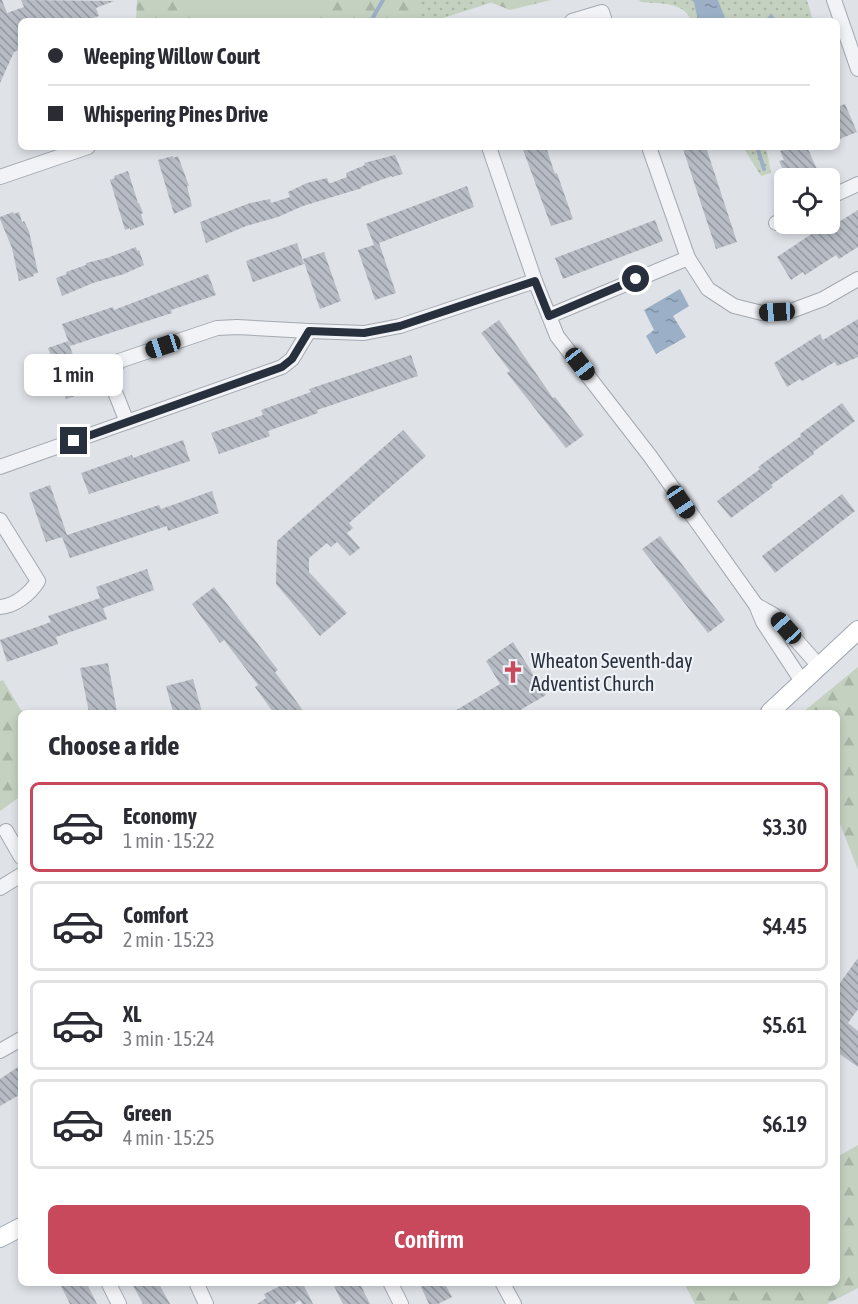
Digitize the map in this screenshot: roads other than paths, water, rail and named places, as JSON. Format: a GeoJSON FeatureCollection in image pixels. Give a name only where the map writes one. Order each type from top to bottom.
{"type":"FeatureCollection","features":[{"type":"Feature","properties":{"kind":"main road"},"geometry":{"type":"LineString","coordinates":[[772,710],[858,630]]}},
{"type":"Feature","properties":{"kind":"main road"},"geometry":{"type":"LineString","coordinates":[[0,1238],[18,1229]]}},
{"type":"Feature","properties":{"kind":"street"},"geometry":{"type":"LineString","coordinates":[[834,0],[858,69]]}},
{"type":"Feature","properties":{"kind":"street"},"geometry":{"type":"LineString","coordinates":[[582,18],[602,12],[604,18]]}},
{"type":"Feature","properties":{"kind":"street"},"geometry":{"type":"LineString","coordinates":[[0,177],[79,150]]}},
{"type":"Feature","properties":{"kind":"street"},"geometry":{"type":"LineString","coordinates":[[490,150],[535,281],[557,336],[650,456],[756,605],[763,621],[803,683]]}},
{"type":"Feature","properties":{"kind":"street"},"geometry":{"type":"LineString","coordinates":[[650,150],[688,258],[708,288],[734,306],[762,313],[791,311],[823,299],[858,279]]}},
{"type":"Feature","properties":{"kind":"street"},"geometry":{"type":"LineString","coordinates":[[840,192],[858,184]]}},
{"type":"Feature","properties":{"kind":"street"},"geometry":{"type":"LineString","coordinates":[[549,316],[688,258]]}},
{"type":"Feature","properties":{"kind":"street"},"geometry":{"type":"LineString","coordinates":[[127,422],[110,377],[119,361],[218,328],[364,333],[400,326],[535,281]]}},
{"type":"Feature","properties":{"kind":"street"},"geometry":{"type":"LineString","coordinates":[[0,467],[282,367],[292,359],[309,331]]}},
{"type":"Feature","properties":{"kind":"street"},"geometry":{"type":"LineString","coordinates":[[0,520],[38,581],[32,591],[9,606],[0,607]]}},
{"type":"Feature","properties":{"kind":"street"},"geometry":{"type":"LineString","coordinates":[[756,605],[774,615],[819,666]]}},
{"type":"Feature","properties":{"kind":"street"},"geometry":{"type":"LineString","coordinates":[[6,831],[18,852]]}},
{"type":"Feature","properties":{"kind":"street"},"geometry":{"type":"LineString","coordinates":[[0,888],[18,877]]}},
{"type":"Feature","properties":{"kind":"street"},"geometry":{"type":"LineString","coordinates":[[0,1051],[18,1041]]}},
{"type":"Feature","properties":{"kind":"street"},"geometry":{"type":"LineString","coordinates":[[110,1286],[119,1304]]}},
{"type":"Feature","properties":{"kind":"street"},"geometry":{"type":"LineString","coordinates":[[198,1286],[206,1304]]}},
{"type":"Feature","properties":{"kind":"street"},"geometry":{"type":"LineString","coordinates":[[392,1286],[401,1304]]}},
{"type":"Feature","properties":{"kind":"street"},"geometry":{"type":"LineString","coordinates":[[504,1286],[514,1304]]}},
{"type":"Feature","properties":{"kind":"water"},"geometry":{"type":"Polygon","coordinates":[[[691,0],[718,0],[725,18],[697,18],[694,2],[691,0]]]}},
{"type":"Feature","properties":{"kind":"water"},"geometry":{"type":"Polygon","coordinates":[[[680,289],[689,306],[673,316],[686,337],[656,354],[646,336],[654,330],[644,310],[680,289]]]}},
{"type":"Feature","properties":{"kind":"waterway"},"geometry":{"type":"LineString","coordinates":[[373,18],[383,0]]}},
{"type":"Feature","properties":{"kind":"waterway"},"geometry":{"type":"LineString","coordinates":[[758,150],[764,169]]}},
{"type":"Feature","properties":{"kind":"place","name":"Wheaton Seventh-day Adventist Church"},"geometry":{"type":"Point","coordinates":[513,672]}}]}
